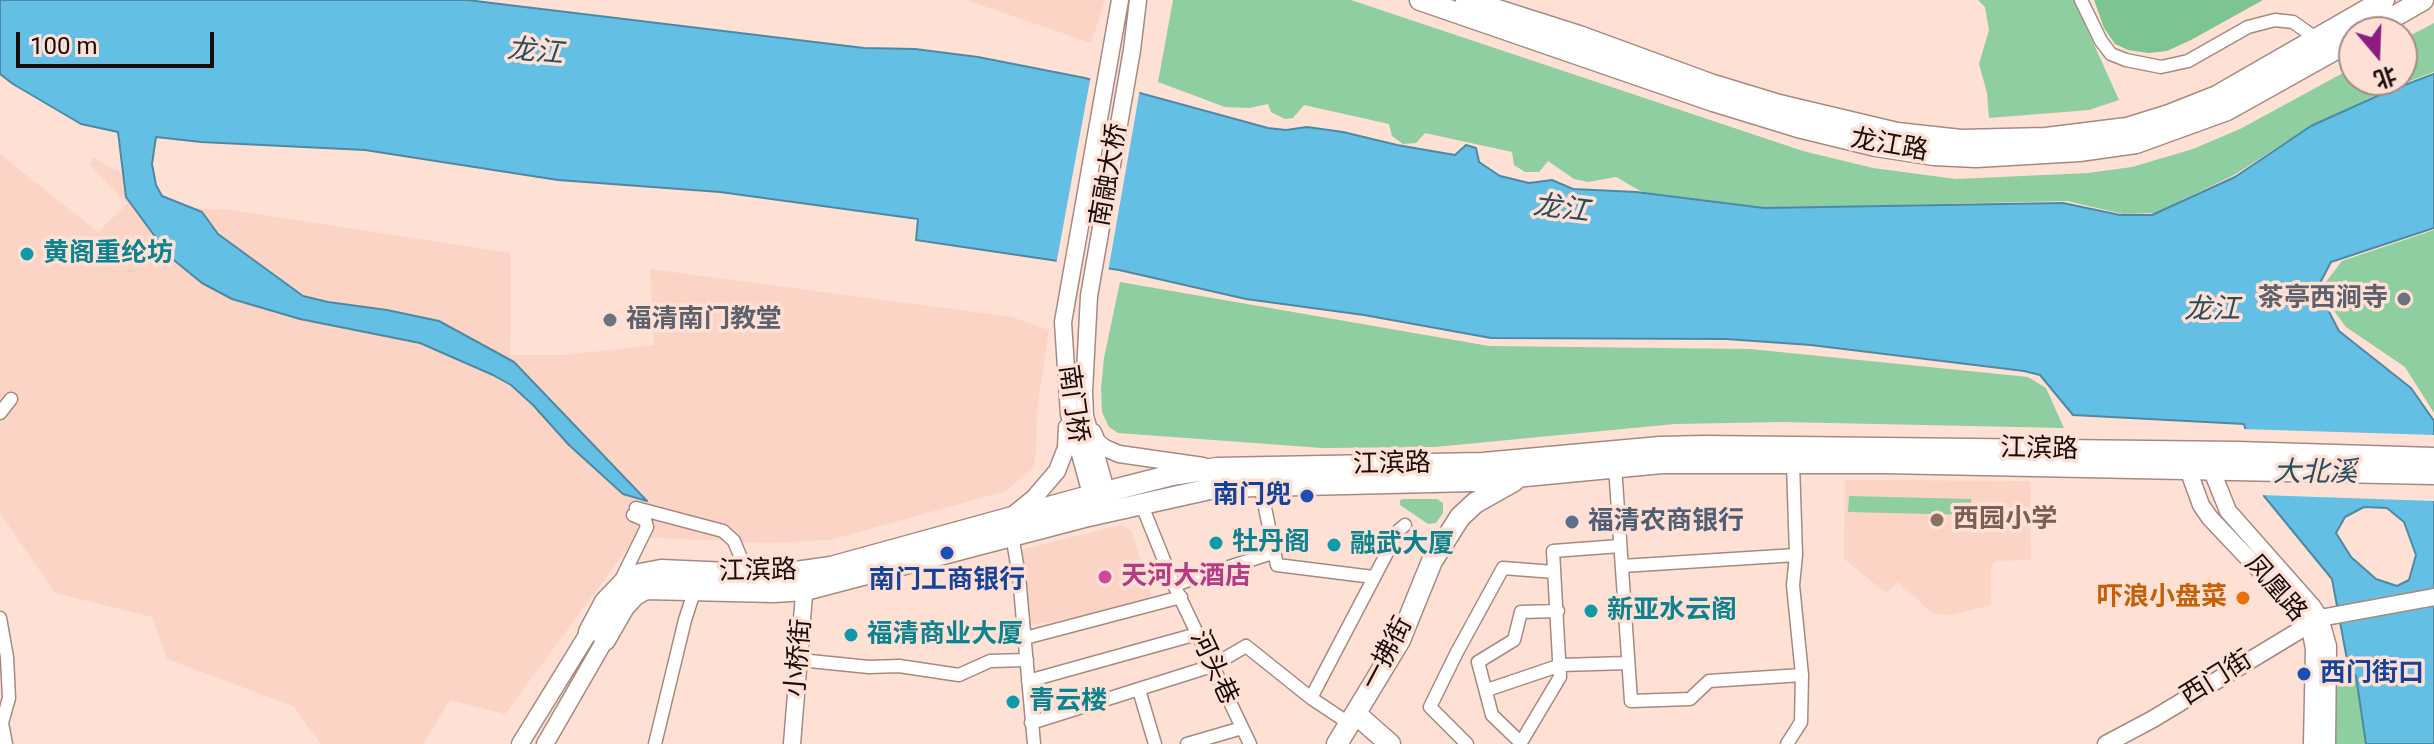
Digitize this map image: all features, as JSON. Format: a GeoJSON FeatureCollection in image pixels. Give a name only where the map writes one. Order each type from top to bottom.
{"type":"FeatureCollection","features":[{"type":"Feature","properties":{"kind":"main road","name":"龙江路"},"geometry":{"type":"LineString","coordinates":[[1420,0],[1713,101],[1798,127],[1876,146],[1934,155],[1976,157],[2079,151],[2136,143],[2227,110],[2338,48]]}},
{"type":"Feature","properties":{"kind":"main road","name":"龙江路"},"geometry":{"type":"LineString","coordinates":[[1466,0],[1779,105],[1897,133],[1961,140],[2046,138],[2127,128],[2169,115],[2217,96],[2384,0]]}},
{"type":"Feature","properties":{"kind":"main road"},"geometry":{"type":"LineString","coordinates":[[2395,16],[2423,0]]}},
{"type":"Feature","properties":{"kind":"main road","name":"江滨路"},"geometry":{"type":"LineString","coordinates":[[597,636],[635,595],[646,589],[774,592],[805,581],[1102,503],[1172,475],[1217,468],[1483,463],[1613,450],[1705,446],[2237,461]]}},
{"type":"Feature","properties":{"kind":"main road"},"geometry":{"type":"LineString","coordinates":[[2237,461],[2434,458]]}},
{"type":"Feature","properties":{"kind":"main road","name":"江滨路"},"geometry":{"type":"LineString","coordinates":[[1102,503],[1141,503],[1219,487],[1260,484],[1473,481],[1662,463],[2185,460]]}},
{"type":"Feature","properties":{"kind":"main road"},"geometry":{"type":"LineString","coordinates":[[2237,461],[2434,474]]}},
{"type":"Feature","properties":{"kind":"main road","name":"一拂街"},"geometry":{"type":"LineString","coordinates":[[1337,744],[1400,640],[1432,561],[1460,517],[1475,503],[1521,477]]}},
{"type":"Feature","properties":{"kind":"main road","name":"江滨路"},"geometry":{"type":"LineString","coordinates":[[597,636],[613,594],[626,580],[640,574],[661,570],[761,575],[805,581]]}},
{"type":"Feature","properties":{"kind":"main road"},"geometry":{"type":"LineString","coordinates":[[1353,719],[1374,744]]}},
{"type":"Feature","properties":{"kind":"main road"},"geometry":{"type":"LineString","coordinates":[[1353,719],[1390,744]]}},
{"type":"Feature","properties":{"kind":"street","name":"南融大桥"},"geometry":{"type":"LineString","coordinates":[[1068,292],[1120,0]]}},
{"type":"Feature","properties":{"kind":"street","name":"南融大桥"},"geometry":{"type":"LineString","coordinates":[[1089,296],[1138,0]]}},
{"type":"Feature","properties":{"kind":"street"},"geometry":{"type":"LineString","coordinates":[[2081,0],[2101,41],[2111,54],[2161,67],[2188,61],[2248,27],[2275,20],[2293,22],[2317,39]]}},
{"type":"Feature","properties":{"kind":"street","name":"南门桥"},"geometry":{"type":"LineString","coordinates":[[1068,292],[1063,322],[1077,415],[1102,503]]}},
{"type":"Feature","properties":{"kind":"street","name":"南门桥"},"geometry":{"type":"LineString","coordinates":[[1077,415],[1084,391],[1089,296]]}},
{"type":"Feature","properties":{"kind":"street"},"geometry":{"type":"LineString","coordinates":[[0,413],[11,399]]}},
{"type":"Feature","properties":{"kind":"street"},"geometry":{"type":"LineString","coordinates":[[1077,415],[1097,442],[1119,454],[1217,468]]}},
{"type":"Feature","properties":{"kind":"street"},"geometry":{"type":"LineString","coordinates":[[1034,744],[1025,638],[1010,527],[1057,471],[1077,415]]}},
{"type":"Feature","properties":{"kind":"street","name":"凤凰路"},"geometry":{"type":"LineString","coordinates":[[2185,460],[2201,505],[2210,518],[2299,612],[2318,619]]}},
{"type":"Feature","properties":{"kind":"street","name":"凤凰路"},"geometry":{"type":"LineString","coordinates":[[2208,461],[2228,511],[2312,606],[2318,619],[2328,646],[2327,744]]}},
{"type":"Feature","properties":{"kind":"street"},"geometry":{"type":"LineString","coordinates":[[1787,744],[1801,722],[1802,675],[1793,585],[1796,555],[1793,463]]}},
{"type":"Feature","properties":{"kind":"street"},"geometry":{"type":"LineString","coordinates":[[1615,466],[1631,701],[1690,699],[1709,681],[1802,675]]}},
{"type":"Feature","properties":{"kind":"street"},"geometry":{"type":"LineString","coordinates":[[1260,484],[1272,553],[1277,565],[1373,577]]}},
{"type":"Feature","properties":{"kind":"street","name":"河头巷"},"geometry":{"type":"LineString","coordinates":[[1141,503],[1197,634],[1250,744]]}},
{"type":"Feature","properties":{"kind":"street"},"geometry":{"type":"LineString","coordinates":[[613,594],[647,527],[645,520],[635,512],[723,531],[734,541],[743,563],[761,575]]}},
{"type":"Feature","properties":{"kind":"street"},"geometry":{"type":"LineString","coordinates":[[1311,698],[1373,577],[1399,530],[1405,525]]}},
{"type":"Feature","properties":{"kind":"street"},"geometry":{"type":"LineString","coordinates":[[1558,611],[1521,612],[1514,640],[1478,662],[1492,715],[1520,743],[1560,677],[1558,611],[1553,551],[1620,546]]}},
{"type":"Feature","properties":{"kind":"street"},"geometry":{"type":"LineString","coordinates":[[1025,638],[1178,591],[1272,553]]}},
{"type":"Feature","properties":{"kind":"street"},"geometry":{"type":"LineString","coordinates":[[1622,566],[1796,555]]}},
{"type":"Feature","properties":{"kind":"street"},"geometry":{"type":"LineString","coordinates":[[1467,744],[1430,707],[1457,652],[1503,568],[1554,572]]}},
{"type":"Feature","properties":{"kind":"street","name":"小桥街"},"geometry":{"type":"LineString","coordinates":[[792,744],[805,581]]}},
{"type":"Feature","properties":{"kind":"street"},"geometry":{"type":"LineString","coordinates":[[655,744],[695,589]]}},
{"type":"Feature","properties":{"kind":"street"},"geometry":{"type":"LineString","coordinates":[[2318,619],[2434,597]]}},
{"type":"Feature","properties":{"kind":"street"},"geometry":{"type":"LineString","coordinates":[[0,618],[7,657],[9,698],[2,723],[6,744]]}},
{"type":"Feature","properties":{"kind":"street","name":"凤凰路"},"geometry":{"type":"LineString","coordinates":[[2312,744],[2314,649],[2318,619]]}},
{"type":"Feature","properties":{"kind":"street","name":"西门街"},"geometry":{"type":"LineString","coordinates":[[2106,744],[2318,619]]}},
{"type":"Feature","properties":{"kind":"street"},"geometry":{"type":"LineString","coordinates":[[1028,681],[1197,634]]}},
{"type":"Feature","properties":{"kind":"street"},"geometry":{"type":"LineString","coordinates":[[520,744],[597,636]]}},
{"type":"Feature","properties":{"kind":"street"},"geometry":{"type":"LineString","coordinates":[[545,744],[597,636]]}},
{"type":"Feature","properties":{"kind":"street"},"geometry":{"type":"LineString","coordinates":[[1031,723],[1212,666],[1246,646],[1311,698],[1353,719]]}},
{"type":"Feature","properties":{"kind":"street"},"geometry":{"type":"LineString","coordinates":[[800,660],[869,667],[899,666],[959,675],[990,661],[1027,660]]}},
{"type":"Feature","properties":{"kind":"street"},"geometry":{"type":"LineString","coordinates":[[1487,690],[1561,665],[1627,663]]}},
{"type":"Feature","properties":{"kind":"street"},"geometry":{"type":"LineString","coordinates":[[1139,690],[1155,744]]}},
{"type":"Feature","properties":{"kind":"street"},"geometry":{"type":"LineString","coordinates":[[1187,744],[1242,728]]}},
{"type":"Feature","properties":{"kind":"shaded area"},"geometry":{"type":"Polygon","coordinates":[[[966,0],[1105,0],[1091,43],[966,0]]]}},
{"type":"Feature","properties":{"kind":"shaded area"},"geometry":{"type":"Polygon","coordinates":[[[0,154],[98,232],[127,204],[89,164],[93,157],[179,207],[231,210],[510,253],[510,355],[565,355],[654,345],[650,269],[1012,317],[1049,330],[1037,410],[1033,468],[1006,491],[830,540],[768,543],[636,537],[505,714],[450,700],[423,744],[321,744],[293,706],[167,659],[152,617],[55,593],[0,513],[0,154]]]}},
{"type":"Feature","properties":{"kind":"shaded area","name":"西园小学"},"geometry":{"type":"Polygon","coordinates":[[[1845,480],[2030,481],[2031,560],[1996,561],[1991,567],[1991,605],[1951,615],[1933,614],[1898,582],[1886,593],[1844,559],[1845,480]]]}},
{"type":"Feature","properties":{"kind":"shaded area"},"geometry":{"type":"Polygon","coordinates":[[[1121,525],[1132,531],[1154,606],[1028,625],[1020,550],[1121,525]]]}},
{"type":"Feature","properties":{"kind":"green space"},"geometry":{"type":"Polygon","coordinates":[[[1173,0],[1351,0],[1803,151],[1873,168],[1956,179],[2088,173],[2132,167],[2193,149],[2240,129],[2338,76],[2338,96],[2374,96],[2311,126],[2234,175],[2155,213],[2123,214],[2067,201],[1768,208],[1642,192],[1616,177],[1588,182],[1574,179],[1548,161],[1539,172],[1525,172],[1514,165],[1512,152],[1425,133],[1416,143],[1403,144],[1392,136],[1389,124],[1304,105],[1293,118],[1285,119],[1271,112],[1268,104],[1249,108],[1225,107],[1158,82],[1173,0]]]}},
{"type":"Feature","properties":{"kind":"green space"},"geometry":{"type":"Polygon","coordinates":[[[1978,0],[2074,0],[2119,100],[2089,110],[1989,118],[1987,93],[1979,64],[1989,30],[1985,7],[1978,0]]]}},
{"type":"Feature","properties":{"kind":"green space"},"geometry":{"type":"Polygon","coordinates":[[[2094,0],[2263,0],[2191,40],[2167,51],[2149,53],[2128,50],[2115,44],[2104,28],[2094,0]]]}},
{"type":"Feature","properties":{"kind":"green space"},"geometry":{"type":"Polygon","coordinates":[[[2434,23],[2434,72],[2418,78],[2418,32],[2434,23]]]}},
{"type":"Feature","properties":{"kind":"green space"},"geometry":{"type":"Polygon","coordinates":[[[2434,230],[2434,413],[2405,367],[2346,327],[2331,307],[2325,283],[2342,261],[2434,230]]]}},
{"type":"Feature","properties":{"kind":"green space"},"geometry":{"type":"Polygon","coordinates":[[[1120,282],[1489,346],[1750,349],[2028,377],[2046,388],[2064,428],[1783,422],[1675,424],[1435,447],[1322,448],[1118,433],[1109,427],[1102,412],[1101,389],[1104,358],[1120,282]]]}},
{"type":"Feature","properties":{"kind":"green space"},"geometry":{"type":"Polygon","coordinates":[[[1849,496],[1971,499],[1971,515],[1848,512],[1849,496]]]}},
{"type":"Feature","properties":{"kind":"green space"},"geometry":{"type":"Polygon","coordinates":[[[1403,499],[1437,499],[1443,503],[1443,513],[1436,523],[1428,524],[1400,505],[1403,499]]]}},
{"type":"Feature","properties":{"kind":"green space"},"geometry":{"type":"Polygon","coordinates":[[[2356,675],[2366,744],[2334,744],[2331,676],[2356,675]]]}},
{"type":"Feature","properties":{"kind":"water","name":"龙江"},"geometry":{"type":"Polygon","coordinates":[[[0,0],[467,0],[864,48],[915,49],[978,57],[1085,78],[1268,128],[1286,130],[1307,127],[1343,132],[1455,155],[1466,145],[1476,148],[1479,162],[1500,176],[1529,183],[1552,180],[1573,189],[1636,192],[1764,208],[2063,203],[2120,215],[2152,215],[2235,177],[2311,126],[2377,96],[2418,96],[2418,80],[2434,74],[2434,228],[2331,262],[2320,283],[2325,304],[2339,331],[2411,388],[2434,421],[2434,744],[2366,744],[2356,676],[2349,670],[2332,579],[2264,496],[2244,424],[2073,415],[2040,375],[2024,371],[1811,345],[1726,339],[1491,338],[1364,315],[1246,299],[1119,270],[916,240],[918,219],[720,192],[558,180],[365,150],[156,137],[152,164],[156,185],[162,196],[202,212],[218,234],[303,296],[439,321],[514,362],[647,501],[623,494],[569,445],[533,405],[511,385],[493,375],[420,343],[300,319],[232,299],[202,283],[170,257],[126,197],[118,132],[81,124],[0,74],[0,0]],[[2364,507],[2345,517],[2336,533],[2351,557],[2376,579],[2397,586],[2409,580],[2416,555],[2404,522],[2387,508],[2364,507]]]}},
{"type":"Feature","properties":{"kind":"pier"},"geometry":{"type":"Polygon","coordinates":[[[1091,75],[1140,89],[1108,272],[1056,265],[1091,75]]]}},
{"type":"Feature","properties":{"kind":"pier"},"geometry":{"type":"Polygon","coordinates":[[[2241,429],[2434,435],[2434,501],[2260,495],[2241,429]]]}},
{"type":"Feature","properties":{"kind":"place","name":"黄阁重纶坊"},"geometry":{"type":"Point","coordinates":[27,254]}},
{"type":"Feature","properties":{"kind":"place","name":"茶亭西涧寺"},"geometry":{"type":"Point","coordinates":[2404,299]}},
{"type":"Feature","properties":{"kind":"place","name":"福清南门教堂"},"geometry":{"type":"Point","coordinates":[610,320]}},
{"type":"Feature","properties":{"kind":"place","name":"南门兜"},"geometry":{"type":"Point","coordinates":[1307,496]}},
{"type":"Feature","properties":{"kind":"place","name":"西园小学"},"geometry":{"type":"Point","coordinates":[1937,520]}},
{"type":"Feature","properties":{"kind":"place","name":"福清农商银行"},"geometry":{"type":"Point","coordinates":[1572,522]}},
{"type":"Feature","properties":{"kind":"place","name":"牡丹阁"},"geometry":{"type":"Point","coordinates":[1216,543]}},
{"type":"Feature","properties":{"kind":"place","name":"融武大厦"},"geometry":{"type":"Point","coordinates":[1334,545]}},
{"type":"Feature","properties":{"kind":"place","name":"南门工商银行"},"geometry":{"type":"Point","coordinates":[947,553]}},
{"type":"Feature","properties":{"kind":"place","name":"天河大酒店"},"geometry":{"type":"Point","coordinates":[1105,577]}},
{"type":"Feature","properties":{"kind":"place","name":"吓浪小盘菜"},"geometry":{"type":"Point","coordinates":[2243,598]}},
{"type":"Feature","properties":{"kind":"place","name":"新亚水云阁"},"geometry":{"type":"Point","coordinates":[1591,611]}},
{"type":"Feature","properties":{"kind":"place","name":"福清商业大厦"},"geometry":{"type":"Point","coordinates":[851,635]}},
{"type":"Feature","properties":{"kind":"place","name":"西门街口"},"geometry":{"type":"Point","coordinates":[2304,674]}},
{"type":"Feature","properties":{"kind":"place","name":"青云楼"},"geometry":{"type":"Point","coordinates":[1013,702]}},
{"type":"Feature","properties":{"kind":"water label","name":"大北溪"},"geometry":{"type":"Point","coordinates":[2315,474]}}]}
